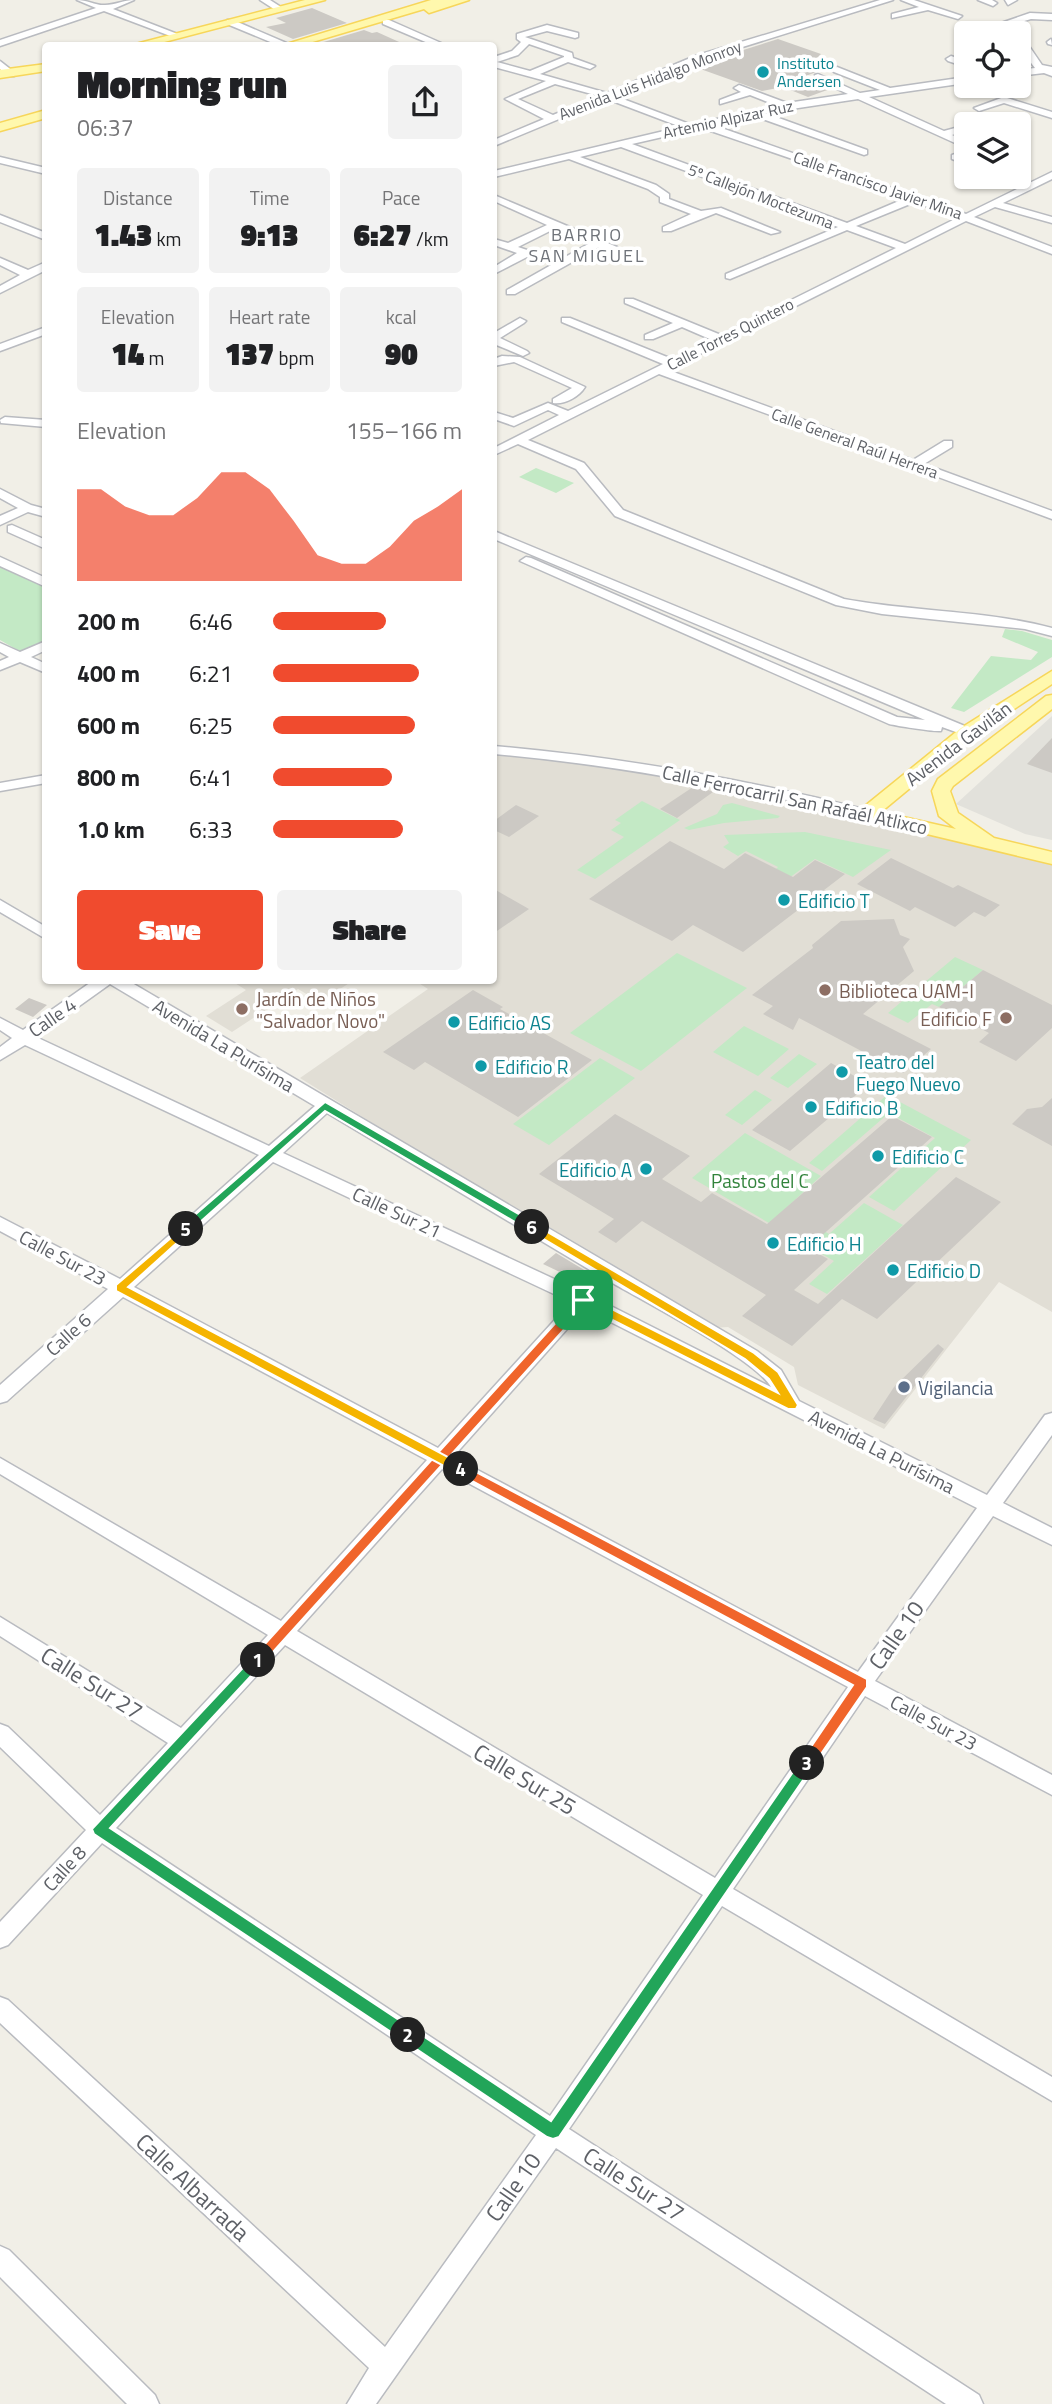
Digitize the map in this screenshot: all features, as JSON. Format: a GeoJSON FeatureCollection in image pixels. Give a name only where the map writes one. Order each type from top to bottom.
{"type":"FeatureCollection","features":[{"type":"Feature","properties":{"kind":"main road"},"geometry":{"type":"LineString","coordinates":[[149,42],[318,0]]}},
{"type":"Feature","properties":{"kind":"main road"},"geometry":{"type":"LineString","coordinates":[[296,42],[443,0]]}},
{"type":"Feature","properties":{"kind":"main road"},"geometry":{"type":"LineString","coordinates":[[318,42],[463,0]]}},
{"type":"Feature","properties":{"kind":"main road"},"geometry":{"type":"LineString","coordinates":[[5,74],[42,68]]}},
{"type":"Feature","properties":{"kind":"main road"},"geometry":{"type":"LineString","coordinates":[[0,127],[42,115]]}},
{"type":"Feature","properties":{"kind":"main road"},"geometry":{"type":"LineString","coordinates":[[0,133],[42,121]]}},
{"type":"Feature","properties":{"kind":"main road","name":"Avenida Gavilán"},"geometry":{"type":"LineString","coordinates":[[867,814],[963,735],[1052,676]]}},
{"type":"Feature","properties":{"kind":"main road","name":"Avenida Gavilán"},"geometry":{"type":"LineString","coordinates":[[987,842],[949,816],[941,791],[945,783],[1052,700]]}},
{"type":"Feature","properties":{"kind":"main road","name":"Calle Ferrocarril San Rafaél Atlixco"},"geometry":{"type":"LineString","coordinates":[[867,814],[1052,858]]}},
{"type":"Feature","properties":{"kind":"street"},"geometry":{"type":"LineString","coordinates":[[81,0],[176,35]]}},
{"type":"Feature","properties":{"kind":"street"},"geometry":{"type":"LineString","coordinates":[[0,43],[130,0]]}},
{"type":"Feature","properties":{"kind":"street"},"geometry":{"type":"LineString","coordinates":[[264,0],[280,9]]}},
{"type":"Feature","properties":{"kind":"street","name":"Avenida Luis Hidalgo Monroy"},"geometry":{"type":"LineString","coordinates":[[497,142],[698,58],[889,0]]}},
{"type":"Feature","properties":{"kind":"street"},"geometry":{"type":"LineString","coordinates":[[905,0],[958,16]]}},
{"type":"Feature","properties":{"kind":"street"},"geometry":{"type":"LineString","coordinates":[[982,0],[993,4]]}},
{"type":"Feature","properties":{"kind":"street"},"geometry":{"type":"LineString","coordinates":[[841,3],[859,9]]}},
{"type":"Feature","properties":{"kind":"street"},"geometry":{"type":"LineString","coordinates":[[895,16],[928,7]]}},
{"type":"Feature","properties":{"kind":"street"},"geometry":{"type":"LineString","coordinates":[[1014,21],[1030,16],[1052,17]]}},
{"type":"Feature","properties":{"kind":"street"},"geometry":{"type":"LineString","coordinates":[[230,22],[279,42]]}},
{"type":"Feature","properties":{"kind":"street"},"geometry":{"type":"LineString","coordinates":[[386,22],[434,42]]}},
{"type":"Feature","properties":{"kind":"street"},"geometry":{"type":"LineString","coordinates":[[568,59],[569,55],[527,41],[520,36],[547,28],[575,35]]}},
{"type":"Feature","properties":{"kind":"street"},"geometry":{"type":"LineString","coordinates":[[497,64],[515,53],[527,41]]}},
{"type":"Feature","properties":{"kind":"street"},"geometry":{"type":"LineString","coordinates":[[1031,55],[1039,67],[1049,71]]}},
{"type":"Feature","properties":{"kind":"street"},"geometry":{"type":"LineString","coordinates":[[529,75],[568,59],[590,66]]}},
{"type":"Feature","properties":{"kind":"street"},"geometry":{"type":"LineString","coordinates":[[0,64],[5,74]]}},
{"type":"Feature","properties":{"kind":"street"},"geometry":{"type":"LineString","coordinates":[[497,66],[605,95],[689,127]]}},
{"type":"Feature","properties":{"kind":"street"},"geometry":{"type":"LineString","coordinates":[[837,71],[888,90]]}},
{"type":"Feature","properties":{"kind":"street"},"geometry":{"type":"LineString","coordinates":[[1031,72],[1049,71]]}},
{"type":"Feature","properties":{"kind":"street"},"geometry":{"type":"LineString","coordinates":[[848,75],[823,79],[954,140]]}},
{"type":"Feature","properties":{"kind":"street"},"geometry":{"type":"LineString","coordinates":[[1031,77],[1040,80]]}},
{"type":"Feature","properties":{"kind":"street"},"geometry":{"type":"LineString","coordinates":[[551,118],[510,99],[552,82]]}},
{"type":"Feature","properties":{"kind":"street","name":"Artemio Alpizar Ruz"},"geometry":{"type":"LineString","coordinates":[[497,173],[755,112],[954,82]]}},
{"type":"Feature","properties":{"kind":"street"},"geometry":{"type":"LineString","coordinates":[[739,88],[851,136]]}},
{"type":"Feature","properties":{"kind":"street"},"geometry":{"type":"LineString","coordinates":[[723,102],[750,92]]}},
{"type":"Feature","properties":{"kind":"street"},"geometry":{"type":"LineString","coordinates":[[979,108],[1004,100],[1052,115]]}},
{"type":"Feature","properties":{"kind":"street"},"geometry":{"type":"LineString","coordinates":[[755,112],[864,152]]}},
{"type":"Feature","properties":{"kind":"street","name":"Calle Francisco Javier Mina"},"geometry":{"type":"LineString","coordinates":[[702,124],[966,216],[1052,251]]}},
{"type":"Feature","properties":{"kind":"street"},"geometry":{"type":"LineString","coordinates":[[942,135],[954,132]]}},
{"type":"Feature","properties":{"kind":"street","name":"5º Callejón Moctezuma"},"geometry":{"type":"LineString","coordinates":[[620,143],[903,247]]}},
{"type":"Feature","properties":{"kind":"street"},"geometry":{"type":"LineString","coordinates":[[566,155],[652,187],[661,191],[665,196],[664,200],[700,214]]}},
{"type":"Feature","properties":{"kind":"street"},"geometry":{"type":"LineString","coordinates":[[0,160],[42,170]]}},
{"type":"Feature","properties":{"kind":"street"},"geometry":{"type":"LineString","coordinates":[[497,161],[518,167]]}},
{"type":"Feature","properties":{"kind":"street"},"geometry":{"type":"LineString","coordinates":[[0,174],[17,164]]}},
{"type":"Feature","properties":{"kind":"street","name":"Calle Torres Quintero"},"geometry":{"type":"LineString","coordinates":[[1031,185],[1052,175]]}},
{"type":"Feature","properties":{"kind":"street","name":"Calle Torres Quintero"},"geometry":{"type":"LineString","coordinates":[[497,450],[1022,189]]}},
{"type":"Feature","properties":{"kind":"street"},"geometry":{"type":"LineString","coordinates":[[1007,196],[1052,210]]}},
{"type":"Feature","properties":{"kind":"street"},"geometry":{"type":"LineString","coordinates":[[730,276],[915,198]]}},
{"type":"Feature","properties":{"kind":"street"},"geometry":{"type":"LineString","coordinates":[[497,199],[613,249]]}},
{"type":"Feature","properties":{"kind":"street"},"geometry":{"type":"LineString","coordinates":[[992,203],[1052,220]]}},
{"type":"Feature","properties":{"kind":"street"},"geometry":{"type":"LineString","coordinates":[[667,229],[700,214],[717,210],[775,232]]}},
{"type":"Feature","properties":{"kind":"street"},"geometry":{"type":"LineString","coordinates":[[0,218],[42,235]]}},
{"type":"Feature","properties":{"kind":"street"},"geometry":{"type":"LineString","coordinates":[[732,231],[750,222]]}},
{"type":"Feature","properties":{"kind":"street"},"geometry":{"type":"LineString","coordinates":[[509,247],[555,225]]}},
{"type":"Feature","properties":{"kind":"street"},"geometry":{"type":"LineString","coordinates":[[497,243],[544,258]]}},
{"type":"Feature","properties":{"kind":"street"},"geometry":{"type":"LineString","coordinates":[[511,292],[598,243]]}},
{"type":"Feature","properties":{"kind":"street"},"geometry":{"type":"LineString","coordinates":[[497,269],[526,253]]}},
{"type":"Feature","properties":{"kind":"street"},"geometry":{"type":"LineString","coordinates":[[0,261],[29,275]]}},
{"type":"Feature","properties":{"kind":"street"},"geometry":{"type":"LineString","coordinates":[[0,290],[42,267]]}},
{"type":"Feature","properties":{"kind":"street"},"geometry":{"type":"LineString","coordinates":[[629,301],[720,339]]}},
{"type":"Feature","properties":{"kind":"street"},"geometry":{"type":"LineString","coordinates":[[566,320],[671,363]]}},
{"type":"Feature","properties":{"kind":"street"},"geometry":{"type":"LineString","coordinates":[[497,337],[520,321]]}},
{"type":"Feature","properties":{"kind":"street"},"geometry":{"type":"LineString","coordinates":[[649,337],[683,323]]}},
{"type":"Feature","properties":{"kind":"street"},"geometry":{"type":"LineString","coordinates":[[0,348],[42,333]]}},
{"type":"Feature","properties":{"kind":"street"},"geometry":{"type":"LineString","coordinates":[[510,347],[528,338]]}},
{"type":"Feature","properties":{"kind":"street"},"geometry":{"type":"LineString","coordinates":[[497,340],[523,353]]}},
{"type":"Feature","properties":{"kind":"street"},"geometry":{"type":"LineString","coordinates":[[497,362],[516,359],[577,384],[579,387],[576,392],[557,401],[573,412]]}},
{"type":"Feature","properties":{"kind":"street","name":"Calle General Raúl Herrera"},"geometry":{"type":"LineString","coordinates":[[658,370],[1052,515]]}},
{"type":"Feature","properties":{"kind":"street"},"geometry":{"type":"LineString","coordinates":[[497,416],[514,422],[548,406],[573,412]]}},
{"type":"Feature","properties":{"kind":"street"},"geometry":{"type":"LineString","coordinates":[[5,421],[42,424]]}},
{"type":"Feature","properties":{"kind":"street"},"geometry":{"type":"LineString","coordinates":[[518,440],[580,466],[601,496],[619,513],[841,602],[882,610],[1029,625],[1052,632]]}},
{"type":"Feature","properties":{"kind":"street"},"geometry":{"type":"LineString","coordinates":[[914,465],[948,444]]}},
{"type":"Feature","properties":{"kind":"street"},"geometry":{"type":"LineString","coordinates":[[0,494],[27,508],[42,512]]}},
{"type":"Feature","properties":{"kind":"street"},"geometry":{"type":"LineString","coordinates":[[27,508],[6,525],[42,543]]}},
{"type":"Feature","properties":{"kind":"street"},"geometry":{"type":"LineString","coordinates":[[497,524],[513,531]]}},
{"type":"Feature","properties":{"kind":"street"},"geometry":{"type":"LineString","coordinates":[[497,536],[963,735]]}},
{"type":"Feature","properties":{"kind":"street"},"geometry":{"type":"LineString","coordinates":[[497,549],[894,721],[927,724],[963,735]]}},
{"type":"Feature","properties":{"kind":"street"},"geometry":{"type":"LineString","coordinates":[[0,561],[42,580]]}},
{"type":"Feature","properties":{"kind":"street"},"geometry":{"type":"LineString","coordinates":[[0,647],[42,667]]}},
{"type":"Feature","properties":{"kind":"street"},"geometry":{"type":"LineString","coordinates":[[0,666],[42,647]]}},
{"type":"Feature","properties":{"kind":"street","name":"Calle Ferrocarril San Rafaél Atlixco"},"geometry":{"type":"LineString","coordinates":[[497,750],[658,768],[740,783],[867,814]]}},
{"type":"Feature","properties":{"kind":"street"},"geometry":{"type":"LineString","coordinates":[[0,787],[42,780]]}},
{"type":"Feature","properties":{"kind":"street"},"geometry":{"type":"LineString","coordinates":[[0,905],[42,931]]}},
{"type":"Feature","properties":{"kind":"street","name":"Calle 4"},"geometry":{"type":"LineString","coordinates":[[0,1055],[99,984]]}},
{"type":"Feature","properties":{"kind":"street","name":"Avenida La Purísima"},"geometry":{"type":"LineString","coordinates":[[122,984],[750,1356],[774,1375],[792,1405],[1052,1537]]}},
{"type":"Feature","properties":{"kind":"street","name":"Calle Sur 21"},"geometry":{"type":"LineString","coordinates":[[0,1023],[22,1037],[583,1300],[792,1405]]}},
{"type":"Feature","properties":{"kind":"street","name":"Calle 6"},"geometry":{"type":"LineString","coordinates":[[0,1396],[325,1106]]}},
{"type":"Feature","properties":{"kind":"street","name":"Calle Sur 23"},"geometry":{"type":"LineString","coordinates":[[0,1223],[1052,1786]]}},
{"type":"Feature","properties":{"kind":"street","name":"Calle 8"},"geometry":{"type":"LineString","coordinates":[[0,1938],[282,1634],[607,1270]]}},
{"type":"Feature","properties":{"kind":"street","name":"Calle 10"},"geometry":{"type":"LineString","coordinates":[[360,2404],[553,2132],[862,1683],[1052,1420]]}},
{"type":"Feature","properties":{"kind":"street","name":"Calle Sur 25"},"geometry":{"type":"LineString","coordinates":[[0,1465],[1052,2090]]}},
{"type":"Feature","properties":{"kind":"street","name":"Calle Sur 27"},"geometry":{"type":"LineString","coordinates":[[0,1625],[183,1741]]}},
{"type":"Feature","properties":{"kind":"street","name":"Calle Sur 27"},"geometry":{"type":"LineString","coordinates":[[0,1733],[99,1829],[553,2132],[970,2404]]}},
{"type":"Feature","properties":{"kind":"street","name":"Calle Albarrada"},"geometry":{"type":"LineString","coordinates":[[0,2008],[386,2366]]}},
{"type":"Feature","properties":{"kind":"street"},"geometry":{"type":"LineString","coordinates":[[0,2259],[146,2404]]}},
{"type":"Feature","properties":{"kind":"shaded area"},"geometry":{"type":"Polygon","coordinates":[[[1052,716],[1052,840],[1025,834],[956,804],[1052,716]]]}},
{"type":"Feature","properties":{"kind":"shaded area"},"geometry":{"type":"Polygon","coordinates":[[[497,754],[584,762],[662,775],[816,807],[1052,864],[1052,1312],[999,1282],[884,1429],[798,1385],[794,1367],[728,1327],[713,1328],[614,1266],[483,1192],[300,1078],[428,989],[420,984],[497,984],[497,754]]]}},
{"type":"Feature","properties":{"kind":"shaded area","name":"Jardín de Niños \"Salvador Novo\""},"geometry":{"type":"Polygon","coordinates":[[[236,984],[348,984],[320,1002],[298,989],[232,1032],[206,1016],[246,990],[236,984]]]}},
{"type":"Feature","properties":{"kind":"green space"},"geometry":{"type":"Polygon","coordinates":[[[536,468],[574,483],[556,493],[519,477],[536,468]]]}},
{"type":"Feature","properties":{"kind":"green space"},"geometry":{"type":"Polygon","coordinates":[[[0,561],[42,584],[42,642],[21,652],[0,640],[0,561]]]}},
{"type":"Feature","properties":{"kind":"green space"},"geometry":{"type":"Polygon","coordinates":[[[1005,629],[1052,640],[1052,657],[964,712],[951,708],[991,656],[1031,660],[1038,652],[1002,637],[1005,629]]]}},
{"type":"Feature","properties":{"kind":"green space"},"geometry":{"type":"Polygon","coordinates":[[[642,801],[680,820],[595,879],[577,870],[624,837],[611,830],[621,823],[615,820],[642,801]]]}},
{"type":"Feature","properties":{"kind":"green space"},"geometry":{"type":"Polygon","coordinates":[[[732,803],[780,816],[689,830],[684,828],[717,814],[723,805],[732,803]]]}},
{"type":"Feature","properties":{"kind":"green space"},"geometry":{"type":"Polygon","coordinates":[[[805,832],[891,850],[853,877],[815,859],[789,878],[774,871],[778,867],[746,851],[738,856],[723,847],[729,843],[724,835],[805,832]]]}},
{"type":"Feature","properties":{"kind":"green space"},"geometry":{"type":"Polygon","coordinates":[[[677,953],[747,988],[641,1071],[570,1033],[677,953]]]}},
{"type":"Feature","properties":{"kind":"green space"},"geometry":{"type":"Polygon","coordinates":[[[955,957],[983,970],[939,1007],[932,1004],[908,1023],[888,1013],[955,957]]]}},
{"type":"Feature","properties":{"kind":"green space"},"geometry":{"type":"Polygon","coordinates":[[[744,1026],[789,1049],[758,1076],[713,1052],[744,1026]]]}},
{"type":"Feature","properties":{"kind":"green space"},"geometry":{"type":"Polygon","coordinates":[[[799,1054],[817,1064],[788,1088],[770,1078],[799,1054]]]}},
{"type":"Feature","properties":{"kind":"green space"},"geometry":{"type":"Polygon","coordinates":[[[600,1058],[635,1078],[549,1145],[513,1124],[600,1058]]]}},
{"type":"Feature","properties":{"kind":"green space"},"geometry":{"type":"Polygon","coordinates":[[[755,1090],[772,1100],[742,1125],[725,1115],[755,1090]]]}},
{"type":"Feature","properties":{"kind":"green space"},"geometry":{"type":"Polygon","coordinates":[[[887,1095],[971,1140],[894,1211],[869,1197],[935,1138],[889,1113],[822,1171],[809,1163],[887,1095]]]}},
{"type":"Feature","properties":{"kind":"green space","name":"Pastos del C"},"geometry":{"type":"Polygon","coordinates":[[[745,1133],[821,1176],[786,1208],[829,1234],[864,1203],[903,1225],[827,1294],[809,1284],[834,1261],[692,1178],[745,1133]]]}},
{"type":"Feature","properties":{"kind":"building"},"geometry":{"type":"Polygon","coordinates":[[[312,8],[347,23],[293,39],[266,27],[286,23],[276,18],[312,8]]]}},
{"type":"Feature","properties":{"kind":"building"},"geometry":{"type":"Polygon","coordinates":[[[364,30],[377,32],[399,42],[324,42],[364,30]]]}},
{"type":"Feature","properties":{"kind":"building","name":"Instituto Andersen"},"geometry":{"type":"Polygon","coordinates":[[[778,39],[821,54],[817,58],[835,65],[803,77],[830,89],[808,97],[783,87],[762,91],[692,66],[778,39]]]}},
{"type":"Feature","properties":{"kind":"building"},"geometry":{"type":"Polygon","coordinates":[[[1052,738],[1052,773],[1027,764],[1052,738]]]}},
{"type":"Feature","properties":{"kind":"building"},"geometry":{"type":"Polygon","coordinates":[[[696,785],[713,792],[677,818],[660,809],[696,785]]]}},
{"type":"Feature","properties":{"kind":"building"},"geometry":{"type":"Polygon","coordinates":[[[516,805],[539,816],[509,837],[497,831],[497,819],[516,805]]]}},
{"type":"Feature","properties":{"kind":"building"},"geometry":{"type":"Polygon","coordinates":[[[670,841],[724,869],[745,853],[793,877],[815,860],[845,874],[743,952],[693,925],[672,941],[589,899],[670,841]]]}},
{"type":"Feature","properties":{"kind":"building"},"geometry":{"type":"Polygon","coordinates":[[[891,858],[953,888],[958,885],[1000,905],[985,917],[974,912],[955,927],[915,907],[910,911],[857,884],[891,858]]]}},
{"type":"Feature","properties":{"kind":"building"},"geometry":{"type":"Polygon","coordinates":[[[497,891],[529,909],[497,931],[497,891]]]}},
{"type":"Feature","properties":{"kind":"building"},"geometry":{"type":"Polygon","coordinates":[[[894,919],[900,935],[910,939],[903,947],[914,971],[863,1014],[931,1049],[903,1073],[799,1018],[793,1030],[763,1014],[773,1006],[752,995],[813,948],[812,945],[841,921],[894,919]]]}},
{"type":"Feature","properties":{"kind":"building","name":"Edificio F"},"geometry":{"type":"Polygon","coordinates":[[[983,970],[1052,1005],[1052,1028],[1016,1061],[979,1042],[989,1033],[939,1007],[983,970]]]}},
{"type":"Feature","properties":{"kind":"building"},"geometry":{"type":"Polygon","coordinates":[[[473,990],[503,1007],[500,1009],[592,1060],[518,1117],[425,1062],[414,1070],[383,1052],[473,990]]]}},
{"type":"Feature","properties":{"kind":"building"},"geometry":{"type":"Polygon","coordinates":[[[29,998],[47,1005],[33,1017],[15,1009],[29,998]]]}},
{"type":"Feature","properties":{"kind":"building","name":"Edificio B"},"geometry":{"type":"Polygon","coordinates":[[[831,1063],[869,1084],[790,1151],[752,1130],[831,1063]]]}},
{"type":"Feature","properties":{"kind":"building"},"geometry":{"type":"Polygon","coordinates":[[[1052,1098],[1052,1146],[1012,1124],[1027,1109],[1042,1107],[1052,1098]]]}},
{"type":"Feature","properties":{"kind":"building"},"geometry":{"type":"Polygon","coordinates":[[[615,1114],[690,1156],[662,1179],[701,1202],[712,1193],[767,1224],[892,1116],[932,1137],[808,1248],[828,1259],[794,1290],[818,1304],[956,1177],[1001,1202],[877,1319],[842,1299],[792,1346],[742,1316],[766,1295],[642,1221],[616,1243],[598,1232],[614,1219],[539,1174],[615,1114]]]}},
{"type":"Feature","properties":{"kind":"building"},"geometry":{"type":"Polygon","coordinates":[[[556,1253],[591,1274],[583,1283],[543,1264],[556,1253]]]}},
{"type":"Feature","properties":{"kind":"building"},"geometry":{"type":"Polygon","coordinates":[[[938,1344],[944,1349],[885,1424],[873,1419],[894,1387],[938,1344]]]}},
{"type":"Feature","properties":{"kind":"place","name":"Instituto Andersen"},"geometry":{"type":"Point","coordinates":[763,72]}},
{"type":"Feature","properties":{"kind":"place","name":"Edificio T"},"geometry":{"type":"Point","coordinates":[784,900]}},
{"type":"Feature","properties":{"kind":"place","name":"Biblioteca UAM-I"},"geometry":{"type":"Point","coordinates":[825,990]}},
{"type":"Feature","properties":{"kind":"place","name":"Jardín de Niños \"Salvador Novo\""},"geometry":{"type":"Point","coordinates":[242,1009]}},
{"type":"Feature","properties":{"kind":"place","name":"Edificio F"},"geometry":{"type":"Point","coordinates":[1006,1018]}},
{"type":"Feature","properties":{"kind":"place","name":"Edificio AS"},"geometry":{"type":"Point","coordinates":[454,1022]}},
{"type":"Feature","properties":{"kind":"place","name":"Edificio R"},"geometry":{"type":"Point","coordinates":[481,1066]}},
{"type":"Feature","properties":{"kind":"place","name":"Teatro del Fuego Nuevo"},"geometry":{"type":"Point","coordinates":[842,1072]}},
{"type":"Feature","properties":{"kind":"place","name":"Edificio B"},"geometry":{"type":"Point","coordinates":[811,1107]}},
{"type":"Feature","properties":{"kind":"place","name":"Edificio C"},"geometry":{"type":"Point","coordinates":[878,1156]}},
{"type":"Feature","properties":{"kind":"place","name":"Edificio A"},"geometry":{"type":"Point","coordinates":[646,1169]}},
{"type":"Feature","properties":{"kind":"place","name":"Edificio H"},"geometry":{"type":"Point","coordinates":[773,1243]}},
{"type":"Feature","properties":{"kind":"place","name":"Edificio D"},"geometry":{"type":"Point","coordinates":[893,1270]}},
{"type":"Feature","properties":{"kind":"place","name":"Vigilancia"},"geometry":{"type":"Point","coordinates":[904,1387]}},
{"type":"Feature","properties":{"kind":"district","name":"BARRIO SAN MIGUEL"},"geometry":{"type":"Point","coordinates":[587,244]}},
{"type":"Feature","properties":{"kind":"route"},"geometry":{"type":"LineString","coordinates":[[583,1300],[441,1458],[282,1634],[99,1829],[553,2132],[862,1683],[441,1458],[120,1288],[325,1106],[750,1356],[774,1375],[792,1405],[583,1300]]}}]}
